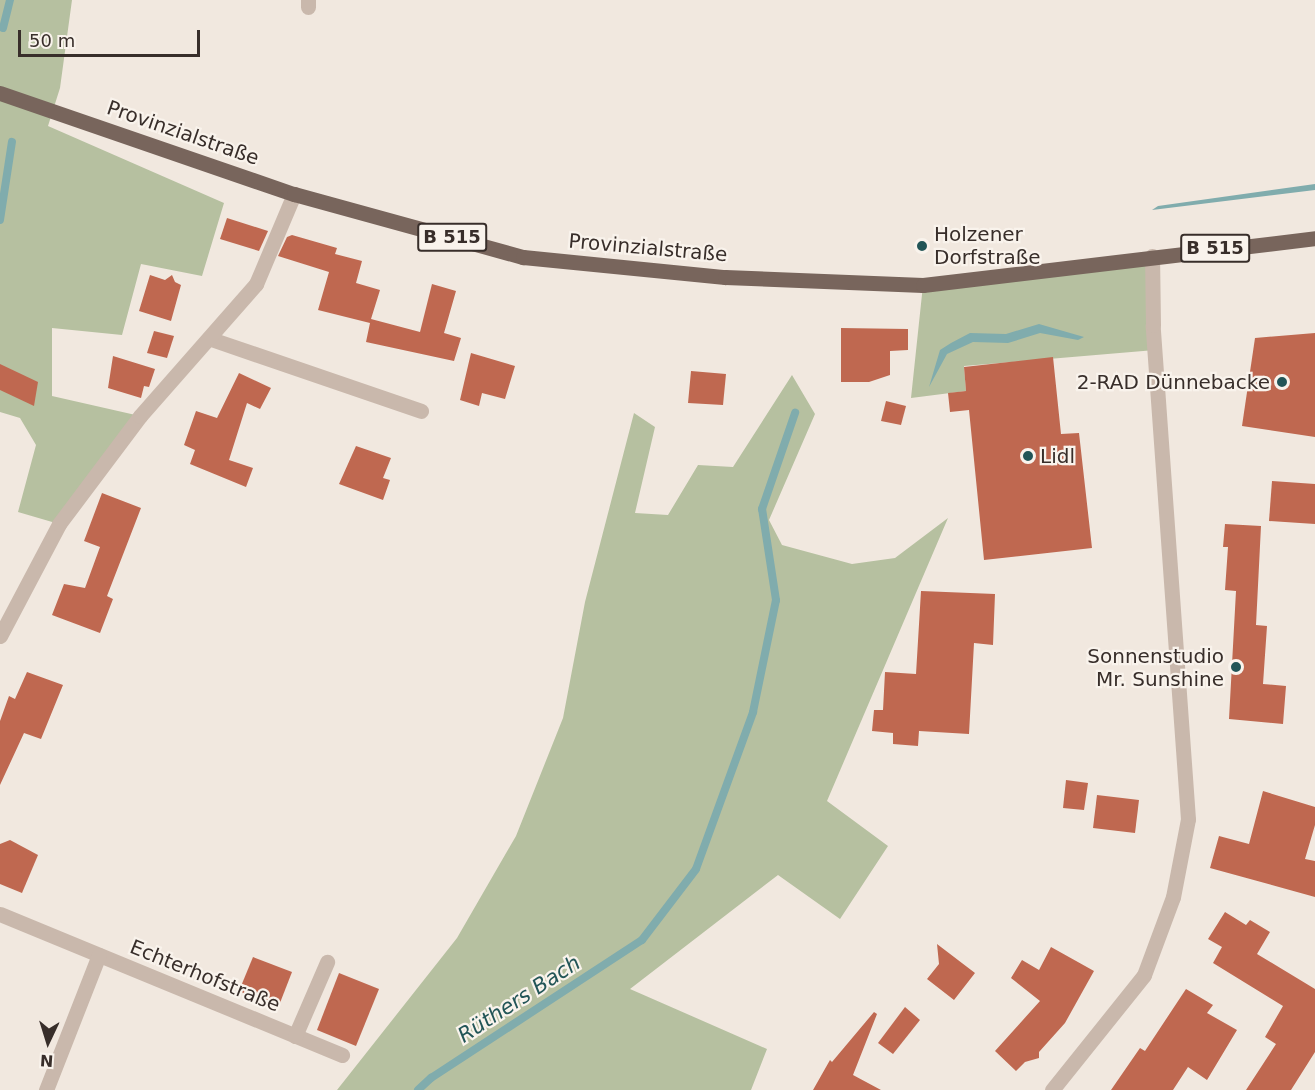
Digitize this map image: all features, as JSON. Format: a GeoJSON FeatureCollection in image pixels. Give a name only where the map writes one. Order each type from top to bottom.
{"type":"FeatureCollection","features":[{"type":"Feature","properties":{"kind":"main road","name":"Provinzialstraße"},"geometry":{"type":"LineString","coordinates":[[0,93],[294,194],[523,257],[725,277],[923,285],[1315,238]]}},
{"type":"Feature","properties":{"kind":"street"},"geometry":{"type":"LineString","coordinates":[[0,636],[59,524],[140,416],[211,339],[256,284],[294,194]]}},
{"type":"Feature","properties":{"kind":"street"},"geometry":{"type":"LineString","coordinates":[[1056,1089],[1144,975],[1173,897],[1188,819],[1153,325],[1152,256]]}},
{"type":"Feature","properties":{"kind":"street"},"geometry":{"type":"LineString","coordinates":[[211,339],[421,411]]}},
{"type":"Feature","properties":{"kind":"street","name":"Echterhofstraße"},"geometry":{"type":"LineString","coordinates":[[0,914],[342,1055]]}},
{"type":"Feature","properties":{"kind":"street","name":"Echterhofstraße"},"geometry":{"type":"LineString","coordinates":[[46,1090],[99,955]]}},
{"type":"Feature","properties":{"kind":"street","name":"Echterhofstraße"},"geometry":{"type":"LineString","coordinates":[[295,1036],[327,962]]}},
{"type":"Feature","properties":{"kind":"green space"},"geometry":{"type":"Polygon","coordinates":[[[0,0],[72,0],[60,88],[48,126],[224,203],[202,276],[141,264],[122,335],[52,328],[52,396],[140,416],[59,524],[18,512],[36,445],[20,418],[0,412],[0,0]]]}},
{"type":"Feature","properties":{"kind":"green space"},"geometry":{"type":"Polygon","coordinates":[[[1152,256],[1155,350],[964,366],[966,391],[911,398],[923,285],[1152,256]]]}},
{"type":"Feature","properties":{"kind":"green space"},"geometry":{"type":"Polygon","coordinates":[[[792,375],[815,414],[769,520],[782,545],[852,564],[895,558],[948,518],[827,801],[888,846],[840,919],[778,875],[630,989],[767,1049],[751,1090],[337,1090],[457,938],[516,836],[563,718],[585,602],[634,413],[655,427],[635,513],[668,515],[698,465],[733,467],[792,375]]]}},
{"type":"Feature","properties":{"kind":"water"},"geometry":{"type":"Polygon","coordinates":[[[1315,184],[1315,190],[1152,210],[1158,206],[1315,184]]]}},
{"type":"Feature","properties":{"kind":"water"},"geometry":{"type":"Polygon","coordinates":[[[1039,324],[1084,337],[1078,340],[1040,333],[1008,343],[973,342],[947,354],[929,387],[940,350],[951,343],[970,333],[1006,334],[1039,324]]]}},
{"type":"Feature","properties":{"kind":"building"},"geometry":{"type":"Polygon","coordinates":[[[227,218],[268,231],[259,251],[220,239],[227,218]]]}},
{"type":"Feature","properties":{"kind":"building"},"geometry":{"type":"Polygon","coordinates":[[[292,235],[337,248],[335,254],[362,261],[356,283],[380,290],[371,319],[420,332],[432,284],[456,291],[444,333],[461,338],[454,361],[366,342],[370,323],[318,310],[329,272],[278,256],[287,237],[292,235]]]}},
{"type":"Feature","properties":{"kind":"building"},"geometry":{"type":"Polygon","coordinates":[[[150,275],[165,280],[172,275],[175,282],[181,285],[171,321],[139,311],[150,275]]]}},
{"type":"Feature","properties":{"kind":"building"},"geometry":{"type":"Polygon","coordinates":[[[841,328],[908,329],[908,350],[890,351],[890,375],[869,382],[841,382],[841,328]]]}},
{"type":"Feature","properties":{"kind":"building"},"geometry":{"type":"Polygon","coordinates":[[[154,331],[174,336],[167,358],[147,353],[154,331]]]}},
{"type":"Feature","properties":{"kind":"building","name":"2-RAD Dünnebacke"},"geometry":{"type":"Polygon","coordinates":[[[1315,333],[1315,437],[1242,426],[1255,338],[1315,333]]]}},
{"type":"Feature","properties":{"kind":"building"},"geometry":{"type":"Polygon","coordinates":[[[471,353],[515,366],[505,399],[482,393],[479,406],[460,400],[471,353]]]}},
{"type":"Feature","properties":{"kind":"building"},"geometry":{"type":"Polygon","coordinates":[[[113,356],[155,369],[149,387],[144,386],[141,398],[108,388],[113,356]]]}},
{"type":"Feature","properties":{"kind":"building","name":"Lidl"},"geometry":{"type":"Polygon","coordinates":[[[1053,357],[1061,434],[1079,433],[1092,548],[984,560],[969,410],[950,412],[948,393],[966,391],[964,367],[1053,357]]]}},
{"type":"Feature","properties":{"kind":"building"},"geometry":{"type":"Polygon","coordinates":[[[0,364],[38,382],[34,406],[0,390],[0,364]]]}},
{"type":"Feature","properties":{"kind":"building"},"geometry":{"type":"Polygon","coordinates":[[[691,371],[726,374],[723,405],[688,403],[691,371]]]}},
{"type":"Feature","properties":{"kind":"building"},"geometry":{"type":"Polygon","coordinates":[[[239,373],[271,388],[260,409],[247,403],[229,460],[253,468],[246,487],[190,464],[195,450],[184,445],[196,411],[217,418],[239,373]]]}},
{"type":"Feature","properties":{"kind":"building"},"geometry":{"type":"Polygon","coordinates":[[[886,401],[906,406],[901,425],[881,421],[886,401]]]}},
{"type":"Feature","properties":{"kind":"building"},"geometry":{"type":"Polygon","coordinates":[[[356,446],[391,458],[383,478],[390,480],[383,500],[339,484],[356,446]]]}},
{"type":"Feature","properties":{"kind":"building"},"geometry":{"type":"Polygon","coordinates":[[[1272,481],[1315,484],[1315,524],[1269,521],[1272,481]]]}},
{"type":"Feature","properties":{"kind":"building"},"geometry":{"type":"Polygon","coordinates":[[[102,493],[141,508],[107,596],[113,599],[100,633],[52,615],[64,584],[85,588],[100,547],[84,541],[102,493]]]}},
{"type":"Feature","properties":{"kind":"building"},"geometry":{"type":"Polygon","coordinates":[[[1225,524],[1261,526],[1256,625],[1267,626],[1263,684],[1286,686],[1283,724],[1229,719],[1236,591],[1225,590],[1228,547],[1223,547],[1225,524]]]}},
{"type":"Feature","properties":{"kind":"building"},"geometry":{"type":"Polygon","coordinates":[[[921,591],[995,594],[993,645],[974,643],[969,734],[919,731],[918,746],[893,744],[893,733],[872,731],[874,710],[883,710],[885,672],[916,674],[921,591]]]}},
{"type":"Feature","properties":{"kind":"building"},"geometry":{"type":"Polygon","coordinates":[[[27,672],[63,685],[41,739],[24,733],[0,785],[0,721],[9,696],[15,699],[27,672]]]}},
{"type":"Feature","properties":{"kind":"building"},"geometry":{"type":"Polygon","coordinates":[[[1066,780],[1088,783],[1084,810],[1063,808],[1066,780]]]}},
{"type":"Feature","properties":{"kind":"building"},"geometry":{"type":"Polygon","coordinates":[[[1263,791],[1315,807],[1315,825],[1305,859],[1315,861],[1315,897],[1210,868],[1219,836],[1249,844],[1263,791]]]}},
{"type":"Feature","properties":{"kind":"building"},"geometry":{"type":"Polygon","coordinates":[[[1097,795],[1139,800],[1135,833],[1093,828],[1097,795]]]}},
{"type":"Feature","properties":{"kind":"building"},"geometry":{"type":"Polygon","coordinates":[[[10,840],[38,855],[22,893],[0,884],[0,844],[10,840]]]}},
{"type":"Feature","properties":{"kind":"building"},"geometry":{"type":"Polygon","coordinates":[[[1225,912],[1246,925],[1250,920],[1270,932],[1257,954],[1315,989],[1315,1052],[1291,1090],[1246,1090],[1276,1044],[1265,1037],[1283,1006],[1213,963],[1222,947],[1208,939],[1225,912]]]}},
{"type":"Feature","properties":{"kind":"building"},"geometry":{"type":"Polygon","coordinates":[[[937,944],[975,973],[954,1000],[927,979],[939,964],[937,944]]]}},
{"type":"Feature","properties":{"kind":"building"},"geometry":{"type":"Polygon","coordinates":[[[1051,947],[1094,971],[1065,1023],[1039,1052],[1039,1058],[1025,1062],[1016,1071],[995,1051],[1040,1001],[1011,978],[1022,960],[1039,970],[1051,947]]]}},
{"type":"Feature","properties":{"kind":"building"},"geometry":{"type":"Polygon","coordinates":[[[253,957],[292,972],[278,1008],[239,991],[253,957]]]}},
{"type":"Feature","properties":{"kind":"building"},"geometry":{"type":"Polygon","coordinates":[[[339,973],[379,989],[356,1046],[317,1030],[339,973]]]}},
{"type":"Feature","properties":{"kind":"building"},"geometry":{"type":"Polygon","coordinates":[[[1186,989],[1213,1005],[1207,1013],[1237,1030],[1207,1080],[1188,1067],[1173,1090],[1111,1090],[1140,1048],[1145,1051],[1186,989]]]}},
{"type":"Feature","properties":{"kind":"building"},"geometry":{"type":"Polygon","coordinates":[[[905,1007],[920,1020],[893,1054],[878,1043],[905,1007]]]}},
{"type":"Feature","properties":{"kind":"building"},"geometry":{"type":"Polygon","coordinates":[[[874,1012],[877,1014],[853,1075],[881,1090],[813,1090],[830,1060],[832,1062],[874,1012]]]}},
{"type":"Feature","properties":{"kind":"waterway"},"geometry":{"type":"LineString","coordinates":[[3,28],[10,0]]}},
{"type":"Feature","properties":{"kind":"waterway"},"geometry":{"type":"LineString","coordinates":[[0,220],[12,142]]}},
{"type":"Feature","properties":{"kind":"waterway","name":"Rüthers Bach"},"geometry":{"type":"LineString","coordinates":[[418,1090],[431,1078],[642,940],[696,869],[753,712],[776,600],[762,509],[795,413]]}},
{"type":"Feature","properties":{"kind":"place","name":"Holzener Dorfstraße"},"geometry":{"type":"Point","coordinates":[922,246]}},
{"type":"Feature","properties":{"kind":"place","name":"2-RAD Dünnebacke"},"geometry":{"type":"Point","coordinates":[1282,382]}},
{"type":"Feature","properties":{"kind":"place","name":"Lidl"},"geometry":{"type":"Point","coordinates":[1028,456]}},
{"type":"Feature","properties":{"kind":"place","name":"Sonnenstudio Mr. Sunshine"},"geometry":{"type":"Point","coordinates":[1236,667]}}]}
